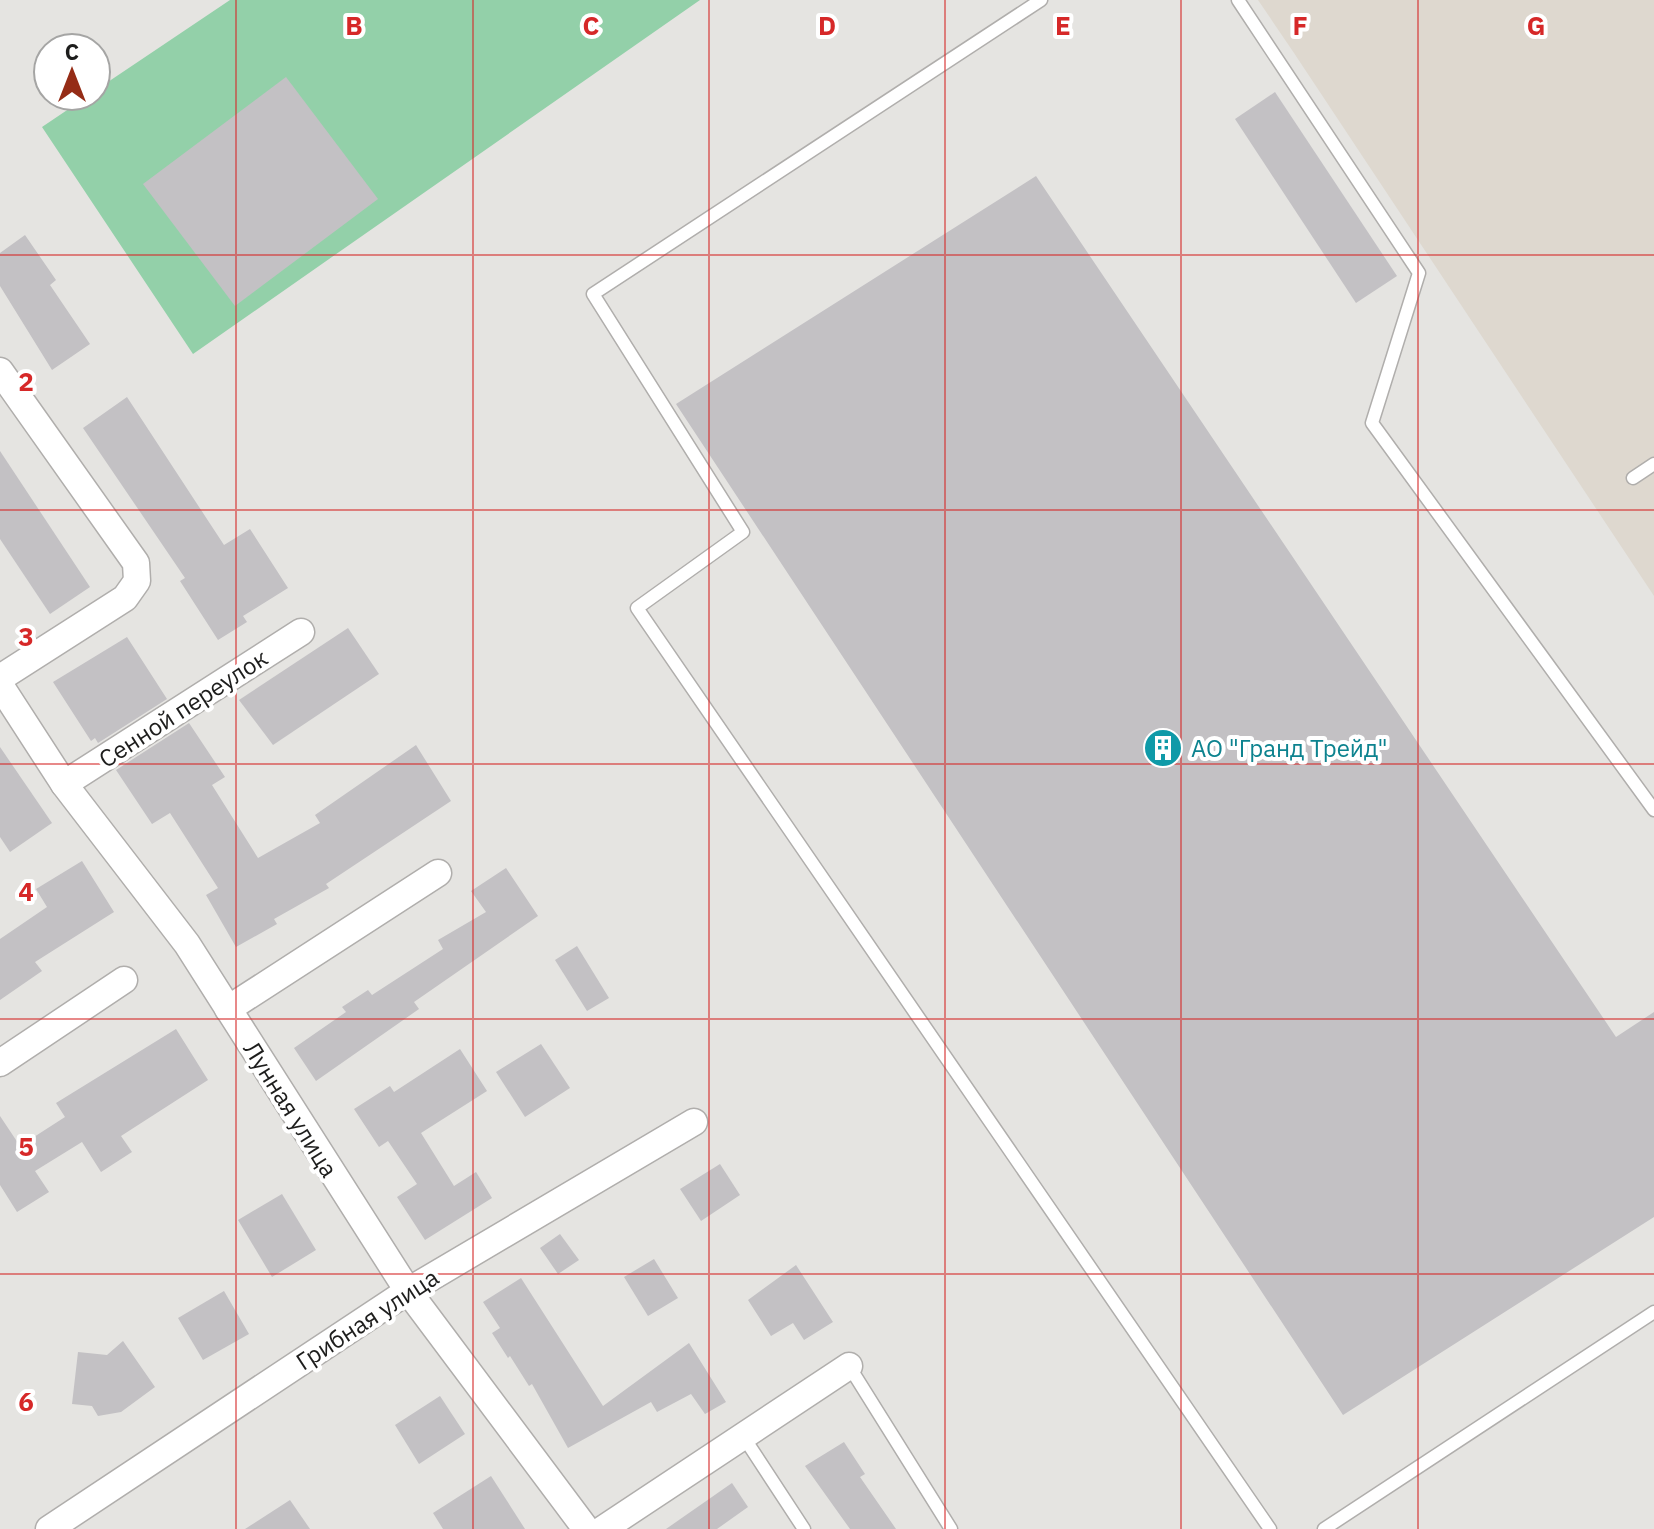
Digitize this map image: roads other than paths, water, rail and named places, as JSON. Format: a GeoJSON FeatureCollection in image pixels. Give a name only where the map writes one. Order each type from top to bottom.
{"type":"FeatureCollection","features":[{"type":"Feature","properties":{"kind":"street"},"geometry":{"type":"LineString","coordinates":[[0,371],[136,563],[137,581],[125,598],[0,678]]}},
{"type":"Feature","properties":{"kind":"street","name":"Сенной переулок"},"geometry":{"type":"LineString","coordinates":[[64,784],[301,632]]}},
{"type":"Feature","properties":{"kind":"street","name":"Лунная улица"},"geometry":{"type":"LineString","coordinates":[[0,685],[64,784],[187,944],[408,1291],[586,1529]]}},
{"type":"Feature","properties":{"kind":"street"},"geometry":{"type":"LineString","coordinates":[[228,1009],[438,873]]}},
{"type":"Feature","properties":{"kind":"street"},"geometry":{"type":"LineString","coordinates":[[0,1063],[124,980]]}},
{"type":"Feature","properties":{"kind":"street","name":"Грибная улица"},"geometry":{"type":"LineString","coordinates":[[49,1529],[408,1291],[694,1122]]}},
{"type":"Feature","properties":{"kind":"street"},"geometry":{"type":"LineString","coordinates":[[603,1529],[849,1366]]}},
{"type":"Feature","properties":{"kind":"lane"},"geometry":{"type":"LineString","coordinates":[[1041,0],[593,294],[743,532],[637,608],[1270,1529]]}},
{"type":"Feature","properties":{"kind":"lane"},"geometry":{"type":"LineString","coordinates":[[1238,0],[1419,273],[1372,423],[1654,810]]}},
{"type":"Feature","properties":{"kind":"lane"},"geometry":{"type":"LineString","coordinates":[[1633,478],[1654,464]]}},
{"type":"Feature","properties":{"kind":"lane"},"geometry":{"type":"LineString","coordinates":[[1324,1529],[1654,1312]]}},
{"type":"Feature","properties":{"kind":"lane"},"geometry":{"type":"LineString","coordinates":[[849,1366],[951,1529]]}},
{"type":"Feature","properties":{"kind":"lane"},"geometry":{"type":"LineString","coordinates":[[743,1436],[804,1529]]}},
{"type":"Feature","properties":{"kind":"place","name":"АО \"Гранд Трейд\""},"geometry":{"type":"Point","coordinates":[1163,748]}}]}
